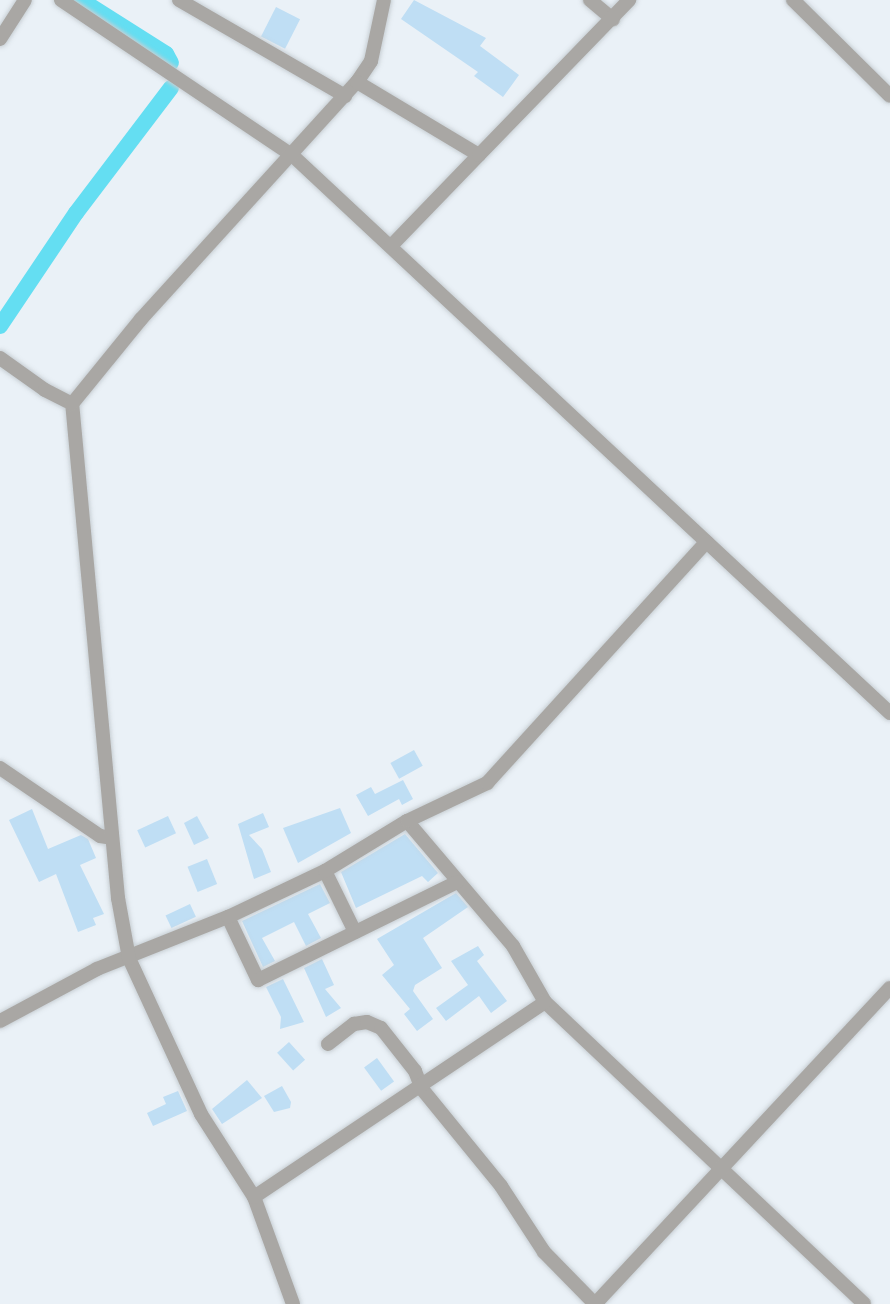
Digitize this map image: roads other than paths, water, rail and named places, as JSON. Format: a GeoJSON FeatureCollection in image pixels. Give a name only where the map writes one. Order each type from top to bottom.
{"type":"FeatureCollection","features":[{"type":"Feature","properties":{"kind":"street"},"geometry":{"type":"LineString","coordinates":[[0,39],[25,0]]}},
{"type":"Feature","properties":{"kind":"street"},"geometry":{"type":"LineString","coordinates":[[61,0],[292,155],[890,713]]}},
{"type":"Feature","properties":{"kind":"street"},"geometry":{"type":"LineString","coordinates":[[179,0],[345,96]]}},
{"type":"Feature","properties":{"kind":"street"},"geometry":{"type":"LineString","coordinates":[[293,1304],[254,1197],[201,1114],[129,957],[112,838],[72,404],[141,319],[357,82],[371,61],[384,0]]}},
{"type":"Feature","properties":{"kind":"street"},"geometry":{"type":"LineString","coordinates":[[590,0],[613,19]]}},
{"type":"Feature","properties":{"kind":"street"},"geometry":{"type":"LineString","coordinates":[[391,246],[629,0]]}},
{"type":"Feature","properties":{"kind":"street"},"geometry":{"type":"LineString","coordinates":[[793,0],[890,96]]}},
{"type":"Feature","properties":{"kind":"street"},"geometry":{"type":"LineString","coordinates":[[357,82],[479,155]]}},
{"type":"Feature","properties":{"kind":"street"},"geometry":{"type":"LineString","coordinates":[[0,358],[45,390],[72,404]]}},
{"type":"Feature","properties":{"kind":"street"},"geometry":{"type":"LineString","coordinates":[[0,1021],[52,990],[228,917],[326,871],[407,821],[487,783],[706,542]]}},
{"type":"Feature","properties":{"kind":"street"},"geometry":{"type":"LineString","coordinates":[[0,768],[100,836],[112,838]]}},
{"type":"Feature","properties":{"kind":"street"},"geometry":{"type":"LineString","coordinates":[[407,821],[519,955],[545,1002],[864,1304]]}},
{"type":"Feature","properties":{"kind":"street"},"geometry":{"type":"LineString","coordinates":[[326,871],[355,932]]}},
{"type":"Feature","properties":{"kind":"street"},"geometry":{"type":"LineString","coordinates":[[228,917],[258,980],[457,882]]}},
{"type":"Feature","properties":{"kind":"street"},"geometry":{"type":"LineString","coordinates":[[328,1044],[354,1024],[367,1021],[381,1028],[415,1071],[422,1088],[502,1186],[544,1252],[595,1304],[890,988]]}},
{"type":"Feature","properties":{"kind":"street"},"geometry":{"type":"LineString","coordinates":[[254,1197],[422,1088],[545,1002]]}},
{"type":"Feature","properties":{"kind":"waterway"},"geometry":{"type":"LineString","coordinates":[[81,0],[166,54],[171,63]]}},
{"type":"Feature","properties":{"kind":"waterway"},"geometry":{"type":"LineString","coordinates":[[0,326],[76,213],[171,88]]}}]}
